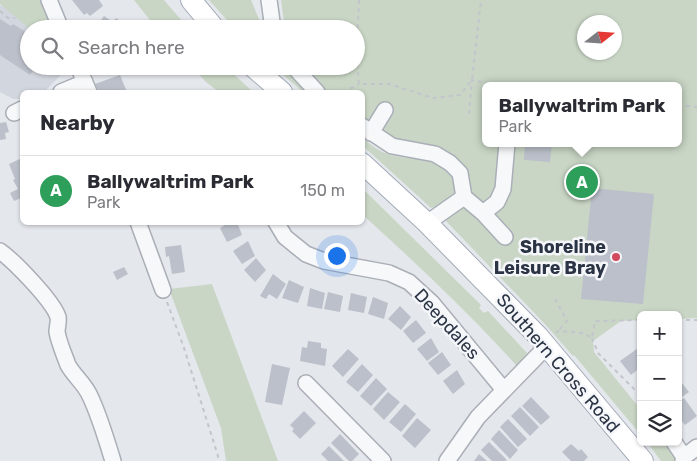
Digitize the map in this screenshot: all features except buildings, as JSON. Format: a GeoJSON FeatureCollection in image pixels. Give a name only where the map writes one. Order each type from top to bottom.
{"type":"FeatureCollection","features":[{"type":"Feature","properties":{"kind":"main road"},"geometry":{"type":"LineString","coordinates":[[191,0],[208,20]]}},
{"type":"Feature","properties":{"kind":"main road"},"geometry":{"type":"LineString","coordinates":[[262,75],[280,90]]}},
{"type":"Feature","properties":{"kind":"main road","name":"Southern Cross Road"},"geometry":{"type":"LineString","coordinates":[[365,166],[550,340],[642,461]]}},
{"type":"Feature","properties":{"kind":"street"},"geometry":{"type":"LineString","coordinates":[[49,0],[57,20]]}},
{"type":"Feature","properties":{"kind":"street"},"geometry":{"type":"LineString","coordinates":[[270,0],[272,20]]}},
{"type":"Feature","properties":{"kind":"street"},"geometry":{"type":"LineString","coordinates":[[74,90],[87,88],[82,75]]}},
{"type":"Feature","properties":{"kind":"street"},"geometry":{"type":"LineString","coordinates":[[301,75],[315,90]]}},
{"type":"Feature","properties":{"kind":"street"},"geometry":{"type":"LineString","coordinates":[[386,110],[367,130],[392,146],[435,154],[450,163],[460,173],[464,198],[483,213],[505,237]]}},
{"type":"Feature","properties":{"kind":"street"},"geometry":{"type":"LineString","coordinates":[[483,213],[498,202],[502,189],[507,147]]}},
{"type":"Feature","properties":{"kind":"street"},"geometry":{"type":"LineString","coordinates":[[427,223],[464,198]]}},
{"type":"Feature","properties":{"kind":"street"},"geometry":{"type":"LineString","coordinates":[[139,225],[162,290]]}},
{"type":"Feature","properties":{"kind":"street","name":"Deepdales"},"geometry":{"type":"LineString","coordinates":[[278,225],[285,237],[306,254],[324,261],[389,274],[409,282],[432,304],[504,390]]}},
{"type":"Feature","properties":{"kind":"street"},"geometry":{"type":"LineString","coordinates":[[0,251],[20,267],[54,309],[58,319],[57,331],[62,349],[70,368],[84,384],[90,396],[105,433],[113,461]]}},
{"type":"Feature","properties":{"kind":"street"},"geometry":{"type":"LineString","coordinates":[[447,461],[478,417],[550,340]]}},
{"type":"Feature","properties":{"kind":"street"},"geometry":{"type":"LineString","coordinates":[[306,383],[381,460]]}},
{"type":"Feature","properties":{"kind":"street"},"geometry":{"type":"LineString","coordinates":[[676,446],[684,459],[697,447]]}},
{"type":"Feature","properties":{"kind":"path"},"geometry":{"type":"LineString","coordinates":[[357,20],[358,0]]}},
{"type":"Feature","properties":{"kind":"path"},"geometry":{"type":"LineString","coordinates":[[469,114],[481,0]]}},
{"type":"Feature","properties":{"kind":"path"},"geometry":{"type":"LineString","coordinates":[[0,10],[8,18],[15,18]]}},
{"type":"Feature","properties":{"kind":"path"},"geometry":{"type":"LineString","coordinates":[[358,75],[359,84]]}},
{"type":"Feature","properties":{"kind":"path"},"geometry":{"type":"LineString","coordinates":[[347,90],[359,84],[389,84],[433,98],[460,95],[472,80]]}},
{"type":"Feature","properties":{"kind":"path"},"geometry":{"type":"LineString","coordinates":[[472,80],[482,82]]}},
{"type":"Feature","properties":{"kind":"path"},"geometry":{"type":"LineString","coordinates":[[682,105],[697,107]]}},
{"type":"Feature","properties":{"kind":"path"},"geometry":{"type":"LineString","coordinates":[[162,290],[184,348],[218,456],[217,461]]}},
{"type":"Feature","properties":{"kind":"path"},"geometry":{"type":"LineString","coordinates":[[550,340],[567,321],[555,299]]}},
{"type":"Feature","properties":{"kind":"path"},"geometry":{"type":"LineString","coordinates":[[637,320],[595,321],[592,338],[598,353],[637,392]]}},
{"type":"Feature","properties":{"kind":"path"},"geometry":{"type":"LineString","coordinates":[[682,320],[697,320]]}},
{"type":"Feature","properties":{"kind":"path"},"geometry":{"type":"LineString","coordinates":[[550,340],[583,333],[592,338]]}},
{"type":"Feature","properties":{"kind":"shaded area"},"geometry":{"type":"Polygon","coordinates":[[[12,0],[40,0],[49,20],[20,20],[20,75],[61,75],[46,90],[20,90],[20,99],[13,99],[0,92],[0,5],[3,7],[12,0]]]}},
{"type":"Feature","properties":{"kind":"green space"},"geometry":{"type":"Polygon","coordinates":[[[0,0],[39,0],[48,20],[20,21],[0,4],[0,0]]]}},
{"type":"Feature","properties":{"kind":"green space"},"geometry":{"type":"Polygon","coordinates":[[[134,0],[164,0],[181,20],[150,20],[134,0]]]}},
{"type":"Feature","properties":{"kind":"green space"},"geometry":{"type":"Polygon","coordinates":[[[209,0],[251,0],[259,20],[227,20],[209,0]]]}},
{"type":"Feature","properties":{"kind":"green space"},"geometry":{"type":"Polygon","coordinates":[[[281,0],[697,0],[697,318],[682,319],[682,311],[637,311],[637,320],[621,321],[593,341],[594,352],[637,405],[637,430],[574,355],[445,220],[473,196],[463,168],[391,139],[365,122],[365,90],[326,90],[310,75],[365,75],[365,20],[284,20],[281,0]]]}},
{"type":"Feature","properties":{"kind":"green space"},"geometry":{"type":"Polygon","coordinates":[[[199,75],[235,75],[251,90],[216,90],[199,75]]]}},
{"type":"Feature","properties":{"kind":"green space"},"geometry":{"type":"Polygon","coordinates":[[[283,75],[291,75],[304,90],[301,90],[283,75]]]}},
{"type":"Feature","properties":{"kind":"green space"},"geometry":{"type":"Polygon","coordinates":[[[365,140],[385,153],[425,160],[446,171],[455,184],[454,195],[445,203],[431,208],[365,148],[365,140]]]}},
{"type":"Feature","properties":{"kind":"green space"},"geometry":{"type":"Polygon","coordinates":[[[365,191],[481,305],[479,308],[484,313],[488,311],[527,353],[517,366],[480,326],[365,217],[365,191]]]}},
{"type":"Feature","properties":{"kind":"green space"},"geometry":{"type":"Polygon","coordinates":[[[212,284],[278,461],[226,461],[221,428],[169,289],[212,284]]]}},
{"type":"Feature","properties":{"kind":"green space"},"geometry":{"type":"Polygon","coordinates":[[[650,446],[670,446],[677,454],[677,461],[661,461],[650,446]]]}},
{"type":"Feature","properties":{"kind":"place","name":"Ballywaltrim Park"},"geometry":{"type":"Point","coordinates":[582,182]}},
{"type":"Feature","properties":{"kind":"place","name":"Shoreline Leisure Bray"},"geometry":{"type":"Point","coordinates":[616,257]}}]}
